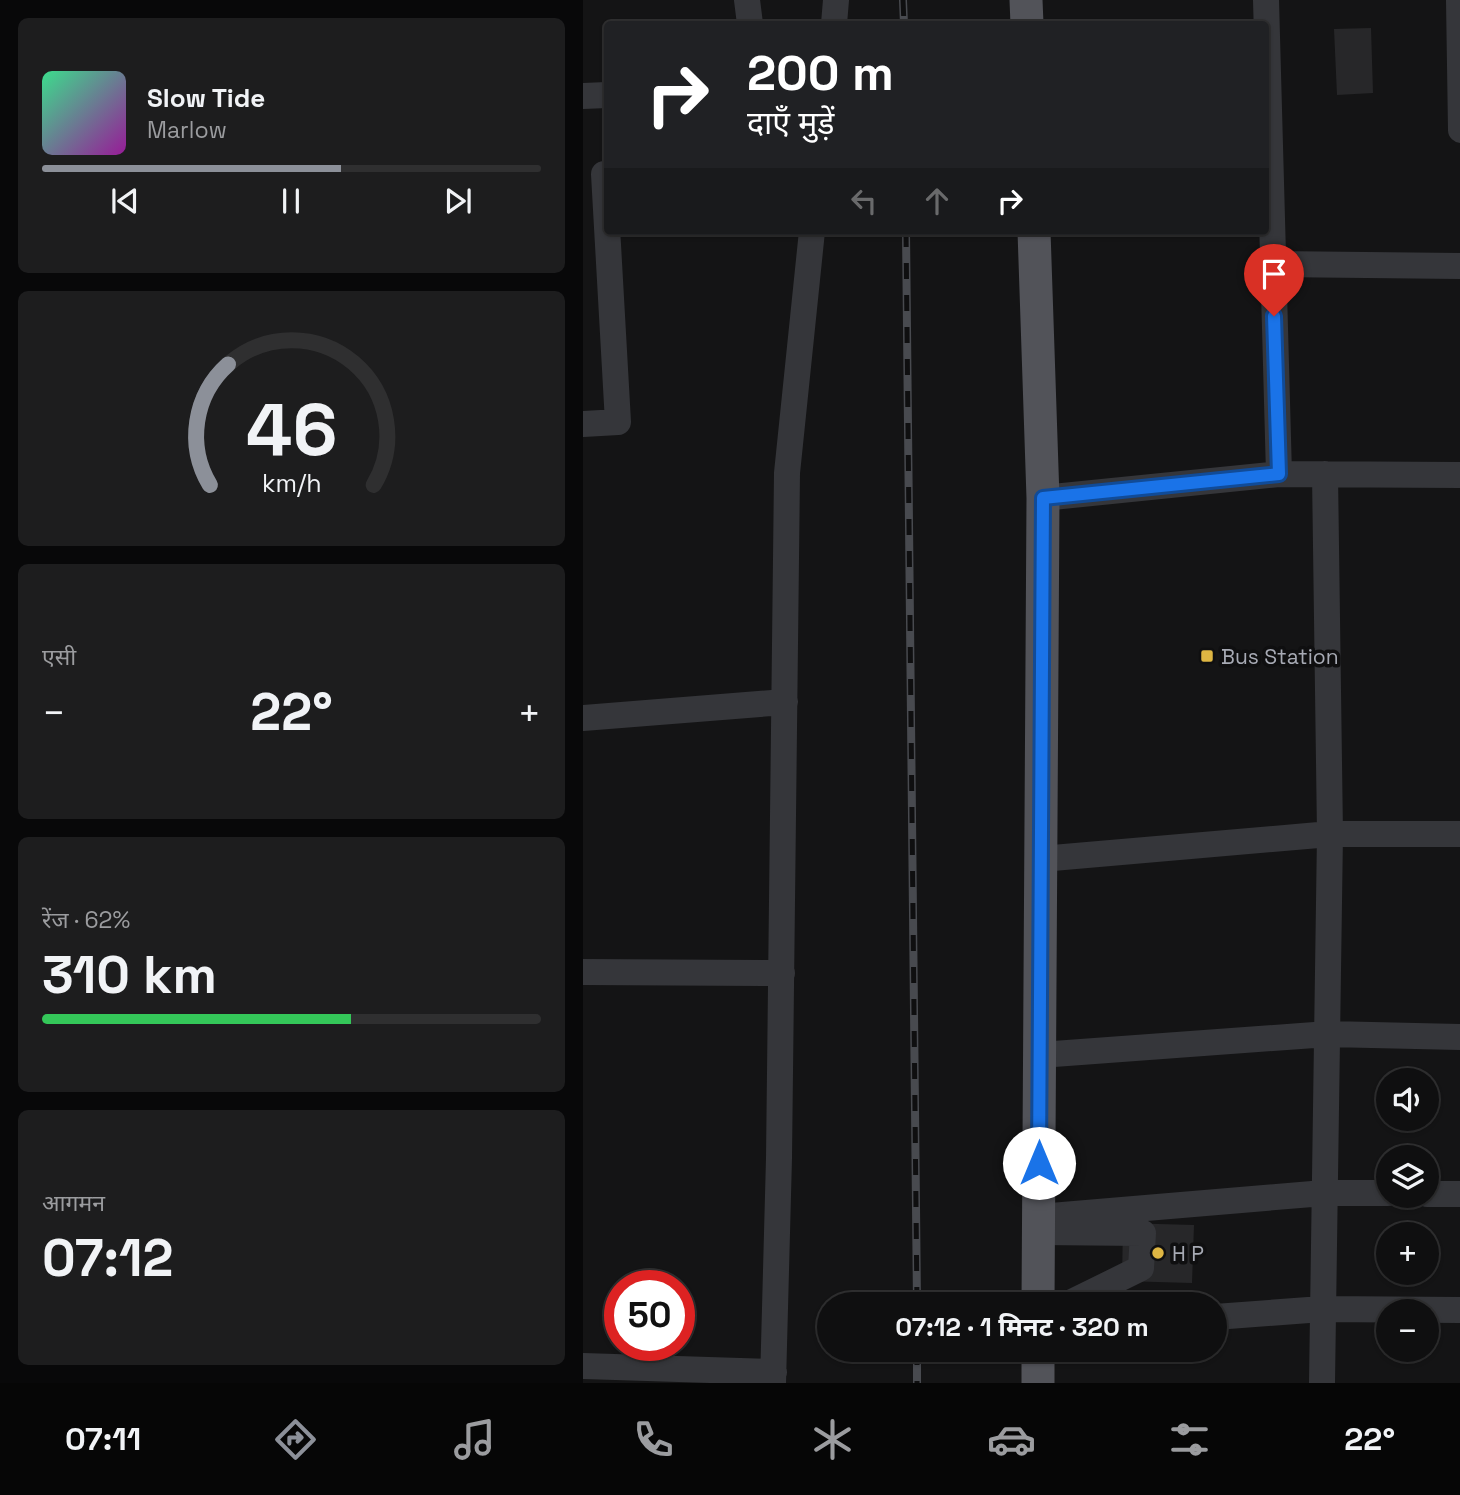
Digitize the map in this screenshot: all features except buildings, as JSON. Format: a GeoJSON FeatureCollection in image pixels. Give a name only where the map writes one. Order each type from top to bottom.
{"type":"FeatureCollection","features":[{"type":"Feature","properties":{"kind":"main road"},"geometry":{"type":"LineString","coordinates":[[1026,0],[1027,21]]}},
{"type":"Feature","properties":{"kind":"main road"},"geometry":{"type":"LineString","coordinates":[[1034,235],[1043,498],[1038,1292]]}},
{"type":"Feature","properties":{"kind":"main road"},"geometry":{"type":"LineString","coordinates":[[1038,1362],[1038,1383]]}},
{"type":"Feature","properties":{"kind":"street"},"geometry":{"type":"LineString","coordinates":[[747,0],[750,21]]}},
{"type":"Feature","properties":{"kind":"street"},"geometry":{"type":"LineString","coordinates":[[834,21],[836,0]]}},
{"type":"Feature","properties":{"kind":"street"},"geometry":{"type":"LineString","coordinates":[[1266,0],[1267,21]]}},
{"type":"Feature","properties":{"kind":"street"},"geometry":{"type":"LineString","coordinates":[[1459,0],[1460,130]]}},
{"type":"Feature","properties":{"kind":"street"},"geometry":{"type":"LineString","coordinates":[[583,96],[604,95]]}},
{"type":"Feature","properties":{"kind":"street"},"geometry":{"type":"LineString","coordinates":[[1269,113],[1279,474]]}},
{"type":"Feature","properties":{"kind":"street"},"geometry":{"type":"LineString","coordinates":[[583,424],[618,422],[598,174]]}},
{"type":"Feature","properties":{"kind":"street"},"geometry":{"type":"LineString","coordinates":[[583,1366],[773,1378],[782,973],[787,473],[812,235]]}},
{"type":"Feature","properties":{"kind":"street"},"geometry":{"type":"LineString","coordinates":[[1273,264],[1460,266]]}},
{"type":"Feature","properties":{"kind":"street"},"geometry":{"type":"LineString","coordinates":[[1043,498],[1279,474],[1460,475]]}},
{"type":"Feature","properties":{"kind":"street"},"geometry":{"type":"LineString","coordinates":[[1322,1383],[1330,834],[1325,474]]}},
{"type":"Feature","properties":{"kind":"street"},"geometry":{"type":"LineString","coordinates":[[583,719],[785,702]]}},
{"type":"Feature","properties":{"kind":"street"},"geometry":{"type":"LineString","coordinates":[[1041,859],[1330,834],[1460,834]]}},
{"type":"Feature","properties":{"kind":"street"},"geometry":{"type":"LineString","coordinates":[[583,972],[782,973]]}},
{"type":"Feature","properties":{"kind":"street"},"geometry":{"type":"LineString","coordinates":[[1040,1055],[1328,1034],[1460,1037]]}},
{"type":"Feature","properties":{"kind":"street"},"geometry":{"type":"LineString","coordinates":[[1039,1225],[1324,1193],[1376,1193]]}},
{"type":"Feature","properties":{"kind":"street"},"geometry":{"type":"LineString","coordinates":[[1439,1194],[1460,1194]]}},
{"type":"Feature","properties":{"kind":"street"},"geometry":{"type":"LineString","coordinates":[[1039,1225],[1143,1233],[1141,1268],[1092,1292]]}},
{"type":"Feature","properties":{"kind":"street"},"geometry":{"type":"LineString","coordinates":[[1227,1316],[1322,1309],[1460,1310]]}},
{"type":"Feature","properties":{"kind":"railway"},"geometry":{"type":"LineString","coordinates":[[903,0],[904,21]]}},
{"type":"Feature","properties":{"kind":"railway"},"geometry":{"type":"LineString","coordinates":[[906,235],[917,1292]]}},
{"type":"Feature","properties":{"kind":"railway"},"geometry":{"type":"LineString","coordinates":[[917,1362],[917,1383]]}},
{"type":"Feature","properties":{"kind":"place","name":"Bus Station"},"geometry":{"type":"Point","coordinates":[1207,656]}},
{"type":"Feature","properties":{"kind":"place","name":"H P"},"geometry":{"type":"Point","coordinates":[1158,1253]}},
{"type":"Feature","properties":{"kind":"route"},"geometry":{"type":"LineString","coordinates":[[1039,1163],[1043,498],[1279,474],[1274,316]]}}]}
